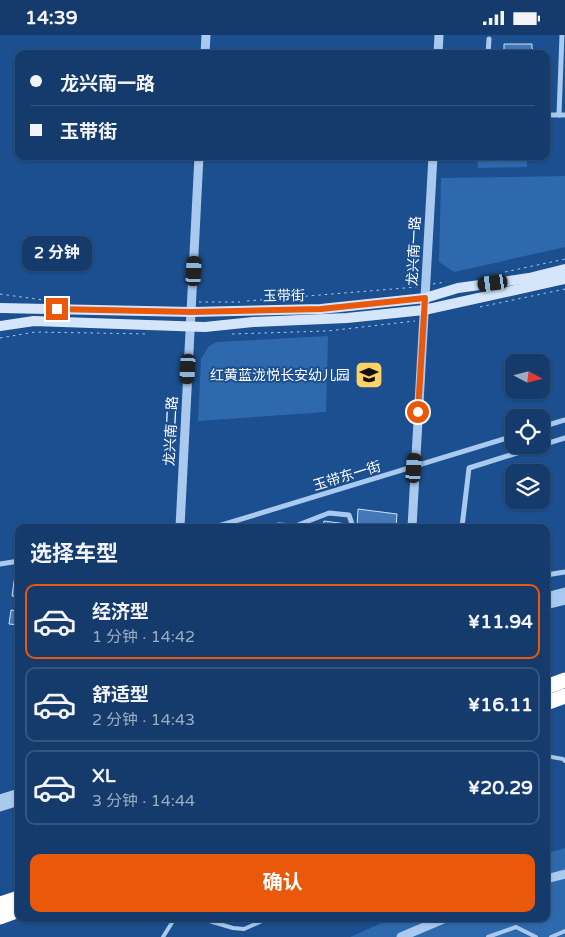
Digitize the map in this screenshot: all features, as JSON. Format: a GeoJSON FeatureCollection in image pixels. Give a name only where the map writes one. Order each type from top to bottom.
{"type":"FeatureCollection","features":[{"type":"Feature","properties":{"kind":"highway"},"geometry":{"type":"LineString","coordinates":[[550,686],[565,680]]}},
{"type":"Feature","properties":{"kind":"highway"},"geometry":{"type":"LineString","coordinates":[[550,702],[565,696]]}},
{"type":"Feature","properties":{"kind":"highway"},"geometry":{"type":"LineString","coordinates":[[0,904],[15,899]]}},
{"type":"Feature","properties":{"kind":"highway"},"geometry":{"type":"LineString","coordinates":[[0,917],[15,911]]}},
{"type":"Feature","properties":{"kind":"main road","name":"玉带街"},"geometry":{"type":"LineString","coordinates":[[0,308],[192,307],[321,309],[425,298],[458,288],[529,278],[565,269]]}},
{"type":"Feature","properties":{"kind":"main road","name":"玉带街"},"geometry":{"type":"LineString","coordinates":[[0,326],[34,321],[191,327],[348,318],[424,311],[565,279]]}},
{"type":"Feature","properties":{"kind":"street"},"geometry":{"type":"LineString","coordinates":[[204,50],[206,35]]}},
{"type":"Feature","properties":{"kind":"street"},"geometry":{"type":"LineString","coordinates":[[438,50],[439,35]]}},
{"type":"Feature","properties":{"kind":"street"},"geometry":{"type":"LineString","coordinates":[[562,35],[562,115]]}},
{"type":"Feature","properties":{"kind":"street"},"geometry":{"type":"LineString","coordinates":[[488,50],[489,39]]}},
{"type":"Feature","properties":{"kind":"street","name":"龙兴南二路"},"geometry":{"type":"LineString","coordinates":[[180,524],[199,160]]}},
{"type":"Feature","properties":{"kind":"street","name":"龙兴南一路"},"geometry":{"type":"LineString","coordinates":[[412,524],[433,160]]}},
{"type":"Feature","properties":{"kind":"street"},"geometry":{"type":"LineString","coordinates":[[550,424],[565,420]]}},
{"type":"Feature","properties":{"kind":"street"},"geometry":{"type":"LineString","coordinates":[[462,524],[469,468],[565,438]]}},
{"type":"Feature","properties":{"kind":"street","name":"玉带东一街"},"geometry":{"type":"LineString","coordinates":[[225,524],[505,439]]}},
{"type":"Feature","properties":{"kind":"street"},"geometry":{"type":"LineString","coordinates":[[303,524],[331,513],[349,515],[352,517],[353,524]]}},
{"type":"Feature","properties":{"kind":"street"},"geometry":{"type":"LineString","coordinates":[[0,564],[15,562]]}},
{"type":"Feature","properties":{"kind":"street"},"geometry":{"type":"LineString","coordinates":[[550,574],[565,572]]}},
{"type":"Feature","properties":{"kind":"street"},"geometry":{"type":"LineString","coordinates":[[550,596],[565,592]]}},
{"type":"Feature","properties":{"kind":"street"},"geometry":{"type":"LineString","coordinates":[[550,604],[565,600]]}},
{"type":"Feature","properties":{"kind":"street"},"geometry":{"type":"LineString","coordinates":[[0,799],[15,794]]}},
{"type":"Feature","properties":{"kind":"street"},"geometry":{"type":"LineString","coordinates":[[0,807],[15,802]]}},
{"type":"Feature","properties":{"kind":"street"},"geometry":{"type":"LineString","coordinates":[[550,878],[565,874]]}},
{"type":"Feature","properties":{"kind":"street"},"geometry":{"type":"LineString","coordinates":[[401,937],[428,922]]}},
{"type":"Feature","properties":{"kind":"lane"},"geometry":{"type":"LineString","coordinates":[[550,757],[565,761]]}},
{"type":"Feature","properties":{"kind":"lane"},"geometry":{"type":"LineString","coordinates":[[163,937],[172,922]]}},
{"type":"Feature","properties":{"kind":"lane"},"geometry":{"type":"LineString","coordinates":[[213,922],[244,929],[260,922]]}},
{"type":"Feature","properties":{"kind":"lane"},"geometry":{"type":"LineString","coordinates":[[488,937],[516,927],[536,937]]}},
{"type":"Feature","properties":{"kind":"lane"},"geometry":{"type":"LineString","coordinates":[[551,937],[565,931]]}},
{"type":"Feature","properties":{"kind":"path"},"geometry":{"type":"LineString","coordinates":[[498,273],[565,259]]}},
{"type":"Feature","properties":{"kind":"path","name":"玉带街"},"geometry":{"type":"LineString","coordinates":[[192,307],[426,286],[448,281]]}},
{"type":"Feature","properties":{"kind":"path"},"geometry":{"type":"LineString","coordinates":[[0,294],[44,300]]}},
{"type":"Feature","properties":{"kind":"shaded area"},"geometry":{"type":"Polygon","coordinates":[[[477,160],[527,160],[527,167],[478,168],[477,160]]]}},
{"type":"Feature","properties":{"kind":"shaded area"},"geometry":{"type":"Polygon","coordinates":[[[565,176],[565,247],[454,272],[439,262],[441,178],[565,176]]]}},
{"type":"Feature","properties":{"kind":"shaded area"},"geometry":{"type":"Polygon","coordinates":[[[328,336],[326,412],[198,421],[201,359],[209,346],[217,342],[328,336]]]}},
{"type":"Feature","properties":{"kind":"shaded area"},"geometry":{"type":"Polygon","coordinates":[[[565,848],[565,937],[350,937],[384,922],[550,922],[550,853],[565,848]]]}},
{"type":"Feature","properties":{"kind":"building"},"geometry":{"type":"Polygon","coordinates":[[[504,44],[532,44],[534,50],[503,50],[504,44]]]}},
{"type":"Feature","properties":{"kind":"building"},"geometry":{"type":"Polygon","coordinates":[[[358,509],[397,514],[396,524],[357,524],[358,509]]]}},
{"type":"Feature","properties":{"kind":"building"},"geometry":{"type":"Polygon","coordinates":[[[324,521],[347,524],[324,524],[324,521]]]}},
{"type":"Feature","properties":{"kind":"building"},"geometry":{"type":"Polygon","coordinates":[[[15,575],[15,596],[12,596],[15,575]]]}},
{"type":"Feature","properties":{"kind":"building"},"geometry":{"type":"Polygon","coordinates":[[[11,610],[15,610],[15,625],[9,624],[11,610]]]}},
{"type":"Feature","properties":{"kind":"place","name":"红黄蓝泷悦长安幼儿园"},"geometry":{"type":"Point","coordinates":[369,375]}},
{"type":"Feature","properties":{"kind":"route"},"geometry":{"type":"LineString","coordinates":[[57,309],[192,312],[321,309],[425,298],[418,412]]}}]}
